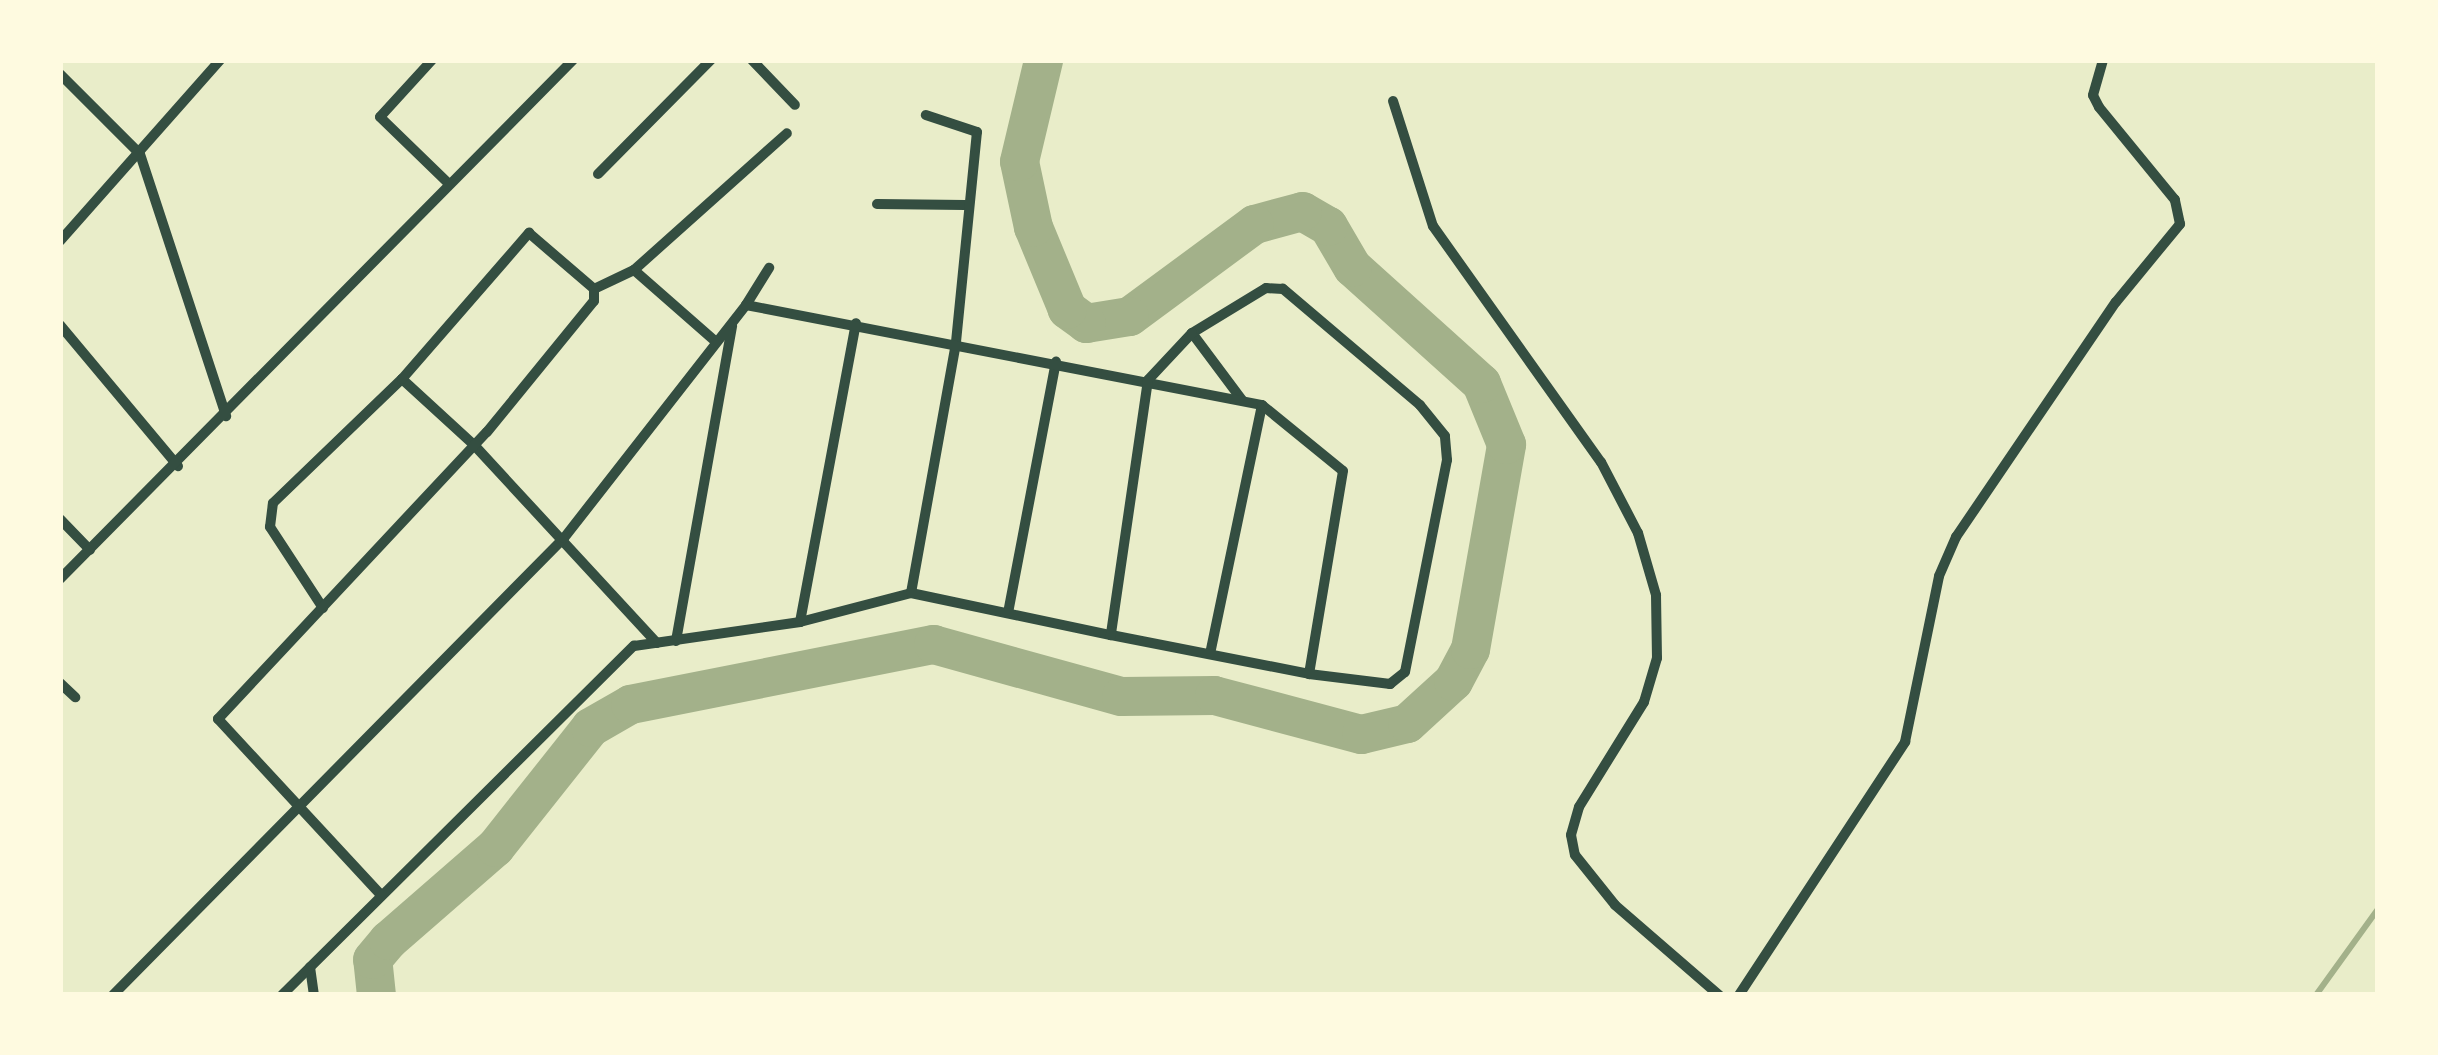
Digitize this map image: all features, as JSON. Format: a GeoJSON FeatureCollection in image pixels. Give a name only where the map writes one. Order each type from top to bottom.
{"type":"FeatureCollection","features":[{"type":"Feature","properties":{"kind":"street"},"geometry":{"type":"LineString","coordinates":[[60,241],[220,60]]}},
{"type":"Feature","properties":{"kind":"street"},"geometry":{"type":"LineString","coordinates":[[431,60],[380,115],[448,182]]}},
{"type":"Feature","properties":{"kind":"street"},"geometry":{"type":"LineString","coordinates":[[60,579],[178,466],[448,182],[573,60]]}},
{"type":"Feature","properties":{"kind":"street"},"geometry":{"type":"LineString","coordinates":[[598,174],[710,60]]}},
{"type":"Feature","properties":{"kind":"street"},"geometry":{"type":"LineString","coordinates":[[752,60],[795,105]]}},
{"type":"Feature","properties":{"kind":"street"},"geometry":{"type":"LineString","coordinates":[[1739,995],[1905,742],[1939,576],[1956,537],[2116,302],[2180,224],[2176,200],[2099,107],[2095,78],[2103,60]]}},
{"type":"Feature","properties":{"kind":"street"},"geometry":{"type":"LineString","coordinates":[[60,74],[140,154],[226,416]]}},
{"type":"Feature","properties":{"kind":"street"},"geometry":{"type":"LineString","coordinates":[[1393,101],[1433,226],[1601,462],[1638,533],[1656,595],[1657,658],[1643,702],[1579,807],[1570,835],[1575,855],[1615,905],[1719,995]]}},
{"type":"Feature","properties":{"kind":"street"},"geometry":{"type":"LineString","coordinates":[[911,593],[956,342],[965,205],[976,130],[926,115]]}},
{"type":"Feature","properties":{"kind":"street"},"geometry":{"type":"LineString","coordinates":[[594,289],[634,270],[787,133]]}},
{"type":"Feature","properties":{"kind":"street"},"geometry":{"type":"LineString","coordinates":[[877,205],[965,205]]}},
{"type":"Feature","properties":{"kind":"street"},"geometry":{"type":"LineString","coordinates":[[323,608],[266,511],[402,379],[530,233],[594,289],[594,301],[475,446],[218,722],[381,895]]}},
{"type":"Feature","properties":{"kind":"street"},"geometry":{"type":"LineString","coordinates":[[112,995],[564,538],[746,305],[769,268]]}},
{"type":"Feature","properties":{"kind":"street"},"geometry":{"type":"LineString","coordinates":[[634,270],[715,341]]}},
{"type":"Feature","properties":{"kind":"street"},"geometry":{"type":"LineString","coordinates":[[282,995],[624,650],[800,622],[911,593],[1008,613],[1309,674],[1381,686],[1405,672],[1447,460],[1445,436],[1420,405],[1282,290],[1266,288],[1192,333],[1148,380],[1112,634]]}},
{"type":"Feature","properties":{"kind":"street"},"geometry":{"type":"LineString","coordinates":[[746,305],[856,322],[1262,405],[1343,471],[1309,674]]}},
{"type":"Feature","properties":{"kind":"street"},"geometry":{"type":"LineString","coordinates":[[676,641],[733,320]]}},
{"type":"Feature","properties":{"kind":"street"},"geometry":{"type":"LineString","coordinates":[[800,622],[856,322]]}},
{"type":"Feature","properties":{"kind":"street"},"geometry":{"type":"LineString","coordinates":[[60,325],[178,466]]}},
{"type":"Feature","properties":{"kind":"street"},"geometry":{"type":"LineString","coordinates":[[1192,333],[1242,400]]}},
{"type":"Feature","properties":{"kind":"street"},"geometry":{"type":"LineString","coordinates":[[1008,613],[1056,362]]}},
{"type":"Feature","properties":{"kind":"street"},"geometry":{"type":"LineString","coordinates":[[402,379],[564,538],[657,644]]}},
{"type":"Feature","properties":{"kind":"street"},"geometry":{"type":"LineString","coordinates":[[1210,654],[1262,405]]}},
{"type":"Feature","properties":{"kind":"street"},"geometry":{"type":"LineString","coordinates":[[60,519],[90,550]]}},
{"type":"Feature","properties":{"kind":"street"},"geometry":{"type":"LineString","coordinates":[[60,683],[75,697]]}},
{"type":"Feature","properties":{"kind":"street"},"geometry":{"type":"LineString","coordinates":[[310,967],[314,995]]}},
{"type":"Feature","properties":{"kind":"waterway"},"geometry":{"type":"LineString","coordinates":[[376,995],[372,959],[388,940],[495,847],[590,727],[630,704],[933,644],[1121,696],[1214,695],[1361,734],[1407,723],[1453,681],[1470,649],[1506,444],[1481,383],[1352,267],[1328,226],[1302,211],[1254,224],[1129,316],[1086,323],[1067,309],[1033,227],[1019,161],[1043,60]]}},
{"type":"Feature","properties":{"kind":"waterway"},"geometry":{"type":"LineString","coordinates":[[2316,995],[2378,909]]}}]}
